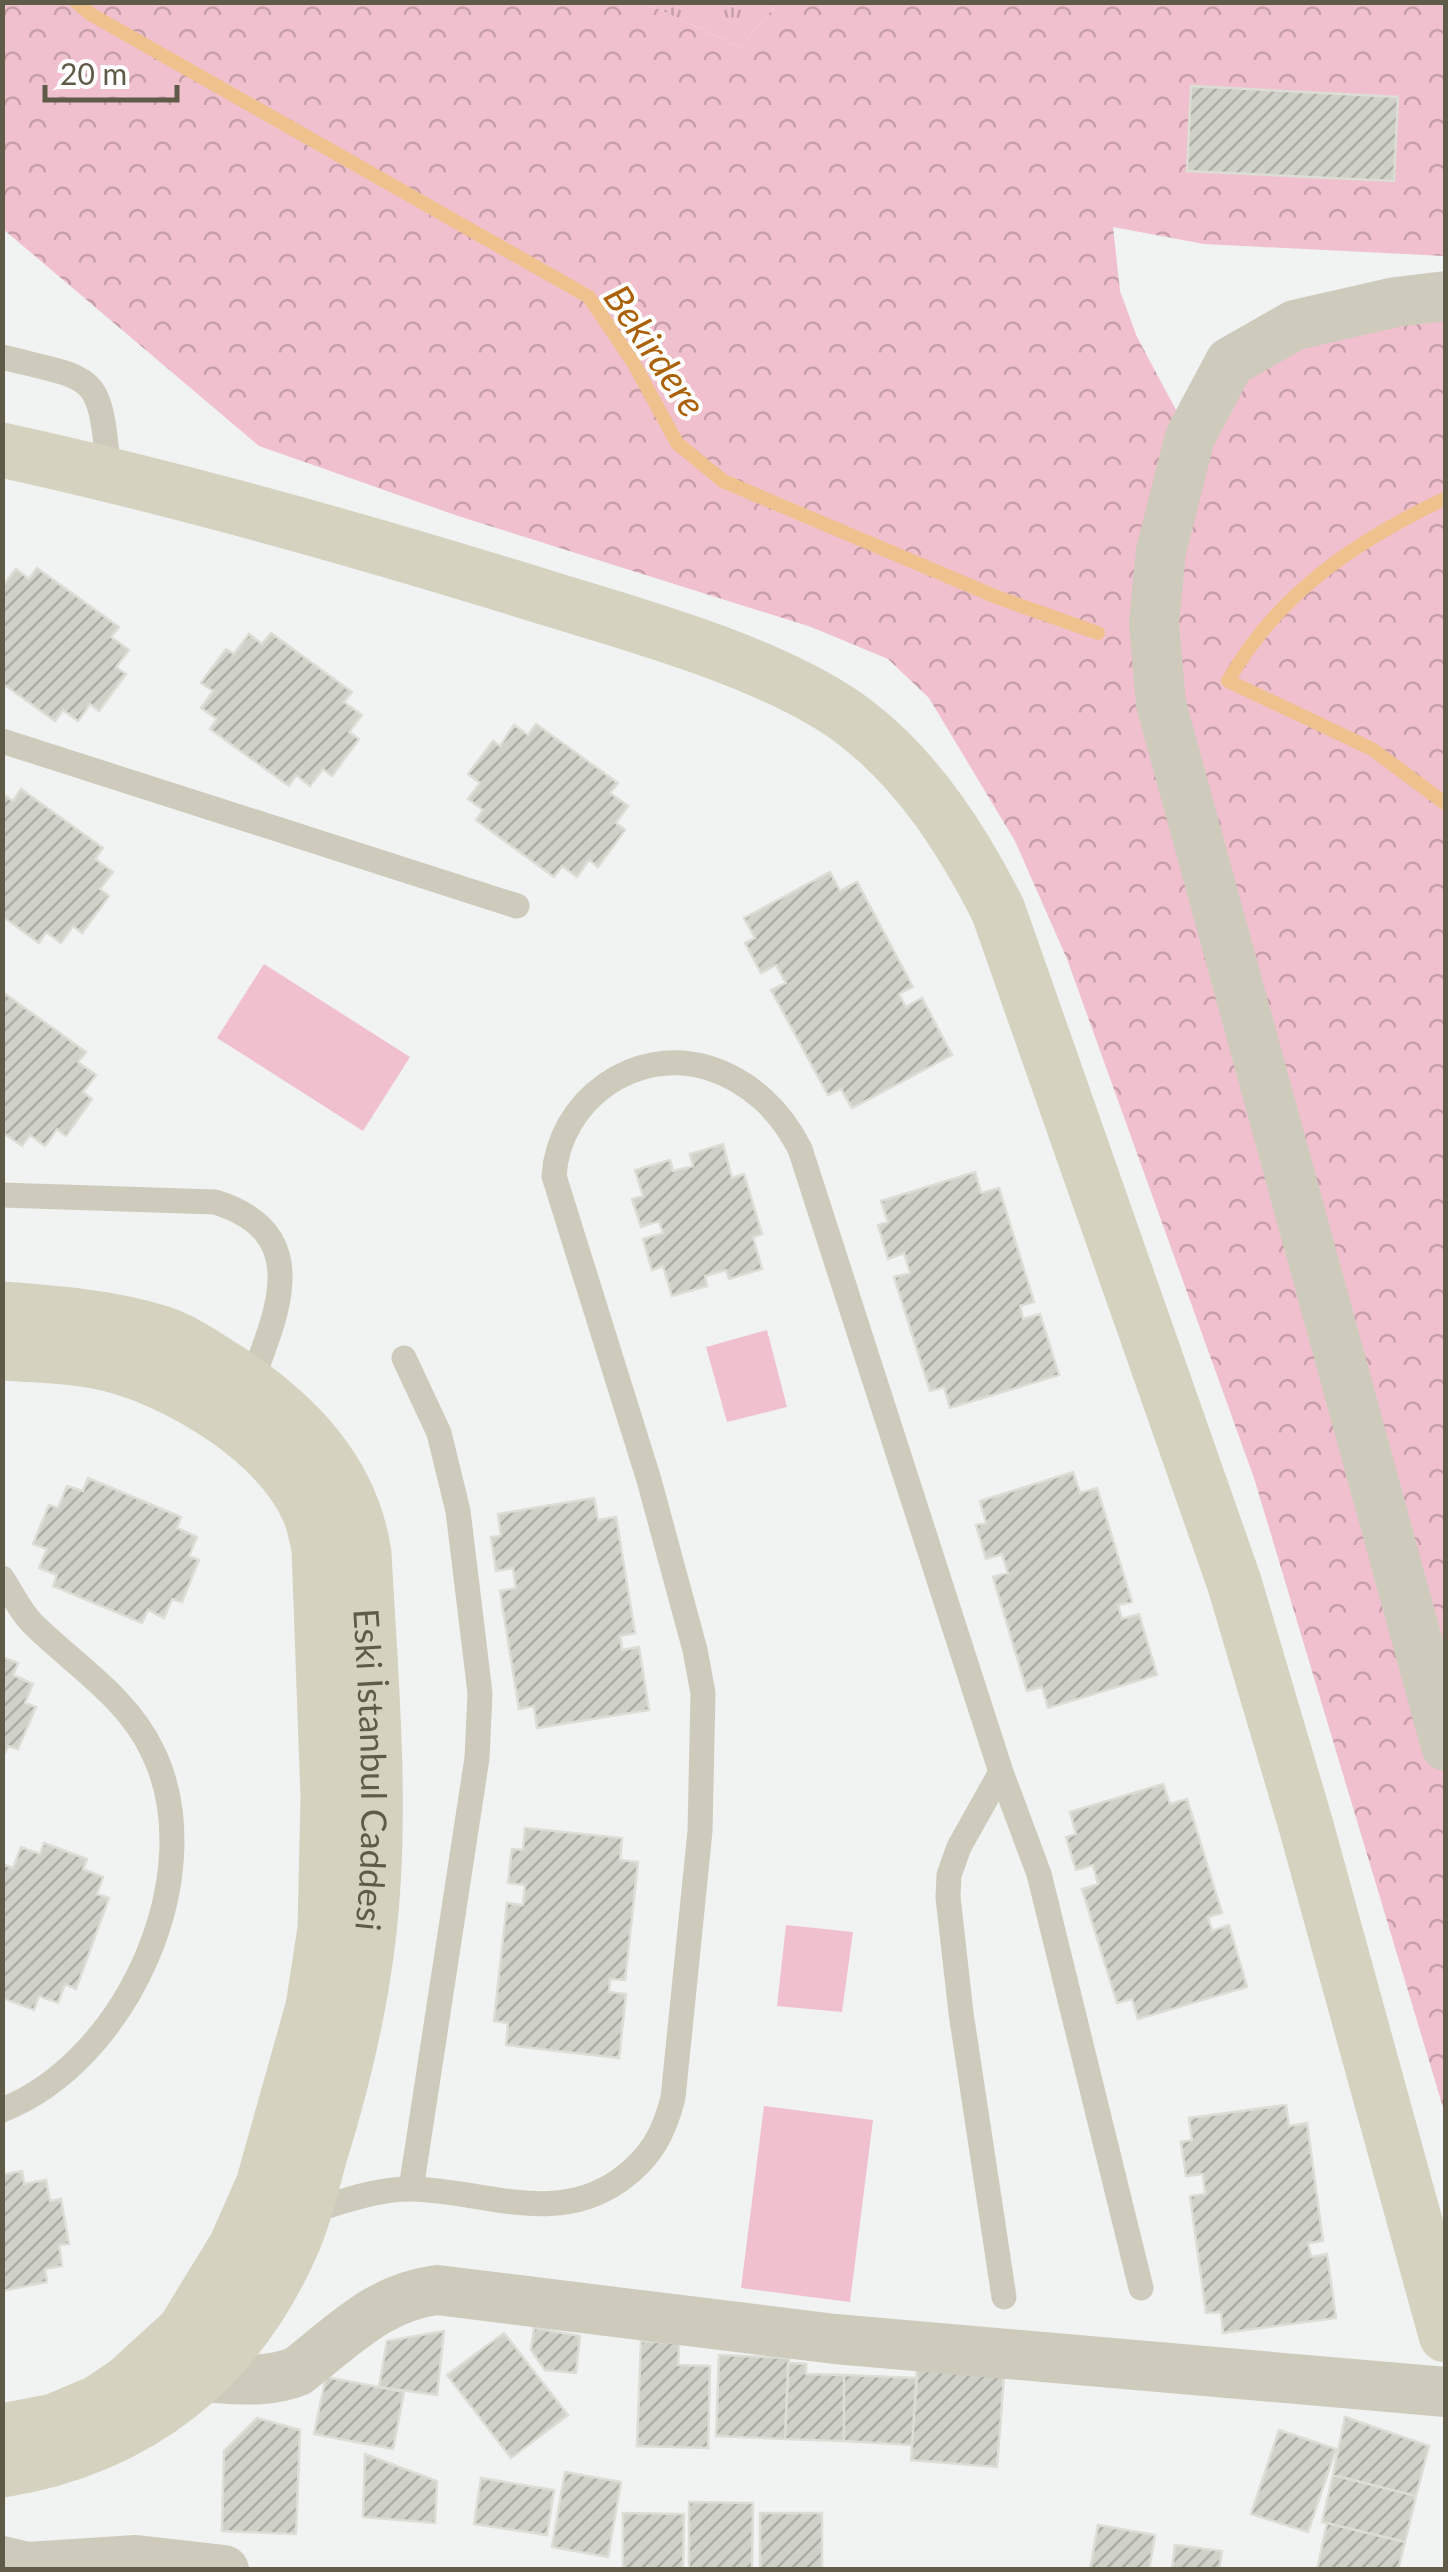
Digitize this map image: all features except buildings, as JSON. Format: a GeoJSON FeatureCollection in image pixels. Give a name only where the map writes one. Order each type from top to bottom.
{"type":"FeatureCollection","features":[{"type":"Feature","properties":{"kind":"main road"},"geometry":{"type":"LineString","coordinates":[[2,450],[109,473],[448,567],[718,655],[820,701],[856,723],[888,751],[946,822],[972,859],[998,910],[1234,1582],[1305,1822],[1446,2334]]}},
{"type":"Feature","properties":{"kind":"main road","name":"Eski İstanbul Caddesi"},"geometry":{"type":"LineString","coordinates":[[2,1309],[118,1322],[166,1335],[250,1385],[285,1412],[322,1450],[345,1487],[360,1522],[374,1786],[374,1880],[368,1946],[346,2068],[302,2214],[276,2277],[250,2318],[201,2377],[138,2425],[88,2450],[2,2470]]}},
{"type":"Feature","properties":{"kind":"main road","name":"Eski İstanbul Caddesi"},"geometry":{"type":"LineString","coordinates":[[2,1353],[108,1364],[161,1382],[237,1428],[268,1455],[292,1484],[309,1511],[319,1548],[328,1797],[325,1929],[313,2007],[263,2185],[236,2246],[184,2331],[126,2384],[99,2402],[54,2420],[2,2431]]}},
{"type":"Feature","properties":{"kind":"street"},"geometry":{"type":"LineString","coordinates":[[1446,296],[1396,302],[1295,325],[1230,362],[1190,437],[1160,551],[1154,623],[1161,704],[1446,1746]]}},
{"type":"Feature","properties":{"kind":"street"},"geometry":{"type":"LineString","coordinates":[[201,2377],[262,2381],[281,2378],[298,2371],[388,2302],[438,2290],[835,2338],[1446,2392]]}},
{"type":"Feature","properties":{"kind":"street"},"geometry":{"type":"LineString","coordinates":[[2,2560],[27,2567],[136,2560],[224,2570]]}},
{"type":"Feature","properties":{"kind":"lane"},"geometry":{"type":"LineString","coordinates":[[2,357],[76,376],[90,385],[103,414],[109,473]]}},
{"type":"Feature","properties":{"kind":"lane"},"geometry":{"type":"LineString","coordinates":[[2,741],[517,906]]}},
{"type":"Feature","properties":{"kind":"lane"},"geometry":{"type":"LineString","coordinates":[[302,2214],[361,2196],[411,2189],[553,2206],[577,2202],[604,2192],[647,2158],[667,2121],[674,2098],[700,1831],[703,1692],[649,1480],[554,1176],[561,1138],[586,1098],[600,1087],[652,1065],[707,1067],[756,1093],[790,1130],[810,1178],[1001,1772],[1039,1874],[1141,2288]]}},
{"type":"Feature","properties":{"kind":"lane"},"geometry":{"type":"LineString","coordinates":[[8,1190],[215,1202],[242,1210],[260,1224],[270,1236],[281,1265],[281,1286],[271,1329],[250,1385]]}},
{"type":"Feature","properties":{"kind":"lane"},"geometry":{"type":"LineString","coordinates":[[404,1358],[450,1470],[472,1604],[480,1693],[477,1758],[411,2189]]}},
{"type":"Feature","properties":{"kind":"lane"},"geometry":{"type":"LineString","coordinates":[[2,1578],[28,1620],[99,1682],[129,1715],[152,1750],[170,1817],[170,1856],[159,1923],[130,1992],[113,2021],[72,2069],[2,2110]]}},
{"type":"Feature","properties":{"kind":"lane"},"geometry":{"type":"LineString","coordinates":[[1001,1772],[960,1847],[949,1875],[948,1896],[961,2013],[1004,2297]]}},
{"type":"Feature","properties":{"kind":"green space"},"geometry":{"type":"Polygon","coordinates":[[[3,3],[645,3],[740,47],[778,3],[1445,3],[1445,256],[1204,244],[1113,227],[1120,291],[1137,337],[1190,436],[1230,362],[1445,305],[1445,2114],[1254,1478],[1067,959],[1015,841],[929,698],[888,659],[811,627],[458,516],[259,446],[3,229],[3,3]]]}},
{"type":"Feature","properties":{"kind":"green space"},"geometry":{"type":"Polygon","coordinates":[[[645,3],[778,3],[740,47],[645,3]]]}},
{"type":"Feature","properties":{"kind":"green space"},"geometry":{"type":"Polygon","coordinates":[[[264,964],[410,1057],[363,1131],[217,1038],[264,964]]]}},
{"type":"Feature","properties":{"kind":"green space"},"geometry":{"type":"Polygon","coordinates":[[[767,1330],[787,1407],[727,1422],[706,1347],[767,1330]]]}},
{"type":"Feature","properties":{"kind":"green space"},"geometry":{"type":"Polygon","coordinates":[[[786,1925],[853,1932],[842,2012],[777,2006],[786,1925]]]}},
{"type":"Feature","properties":{"kind":"green space"},"geometry":{"type":"Polygon","coordinates":[[[764,2106],[873,2120],[850,2302],[741,2288],[764,2106]]]}},
{"type":"Feature","properties":{"kind":"waterway","name":"Bekirdere"},"geometry":{"type":"LineString","coordinates":[[76,2],[92,15],[589,297],[633,362],[677,443],[723,481],[999,598],[1098,633]]}},
{"type":"Feature","properties":{"kind":"waterway"},"geometry":{"type":"LineString","coordinates":[[1446,498],[1381,532],[1322,573],[1270,621],[1228,681],[1372,749],[1446,804]]}}]}
